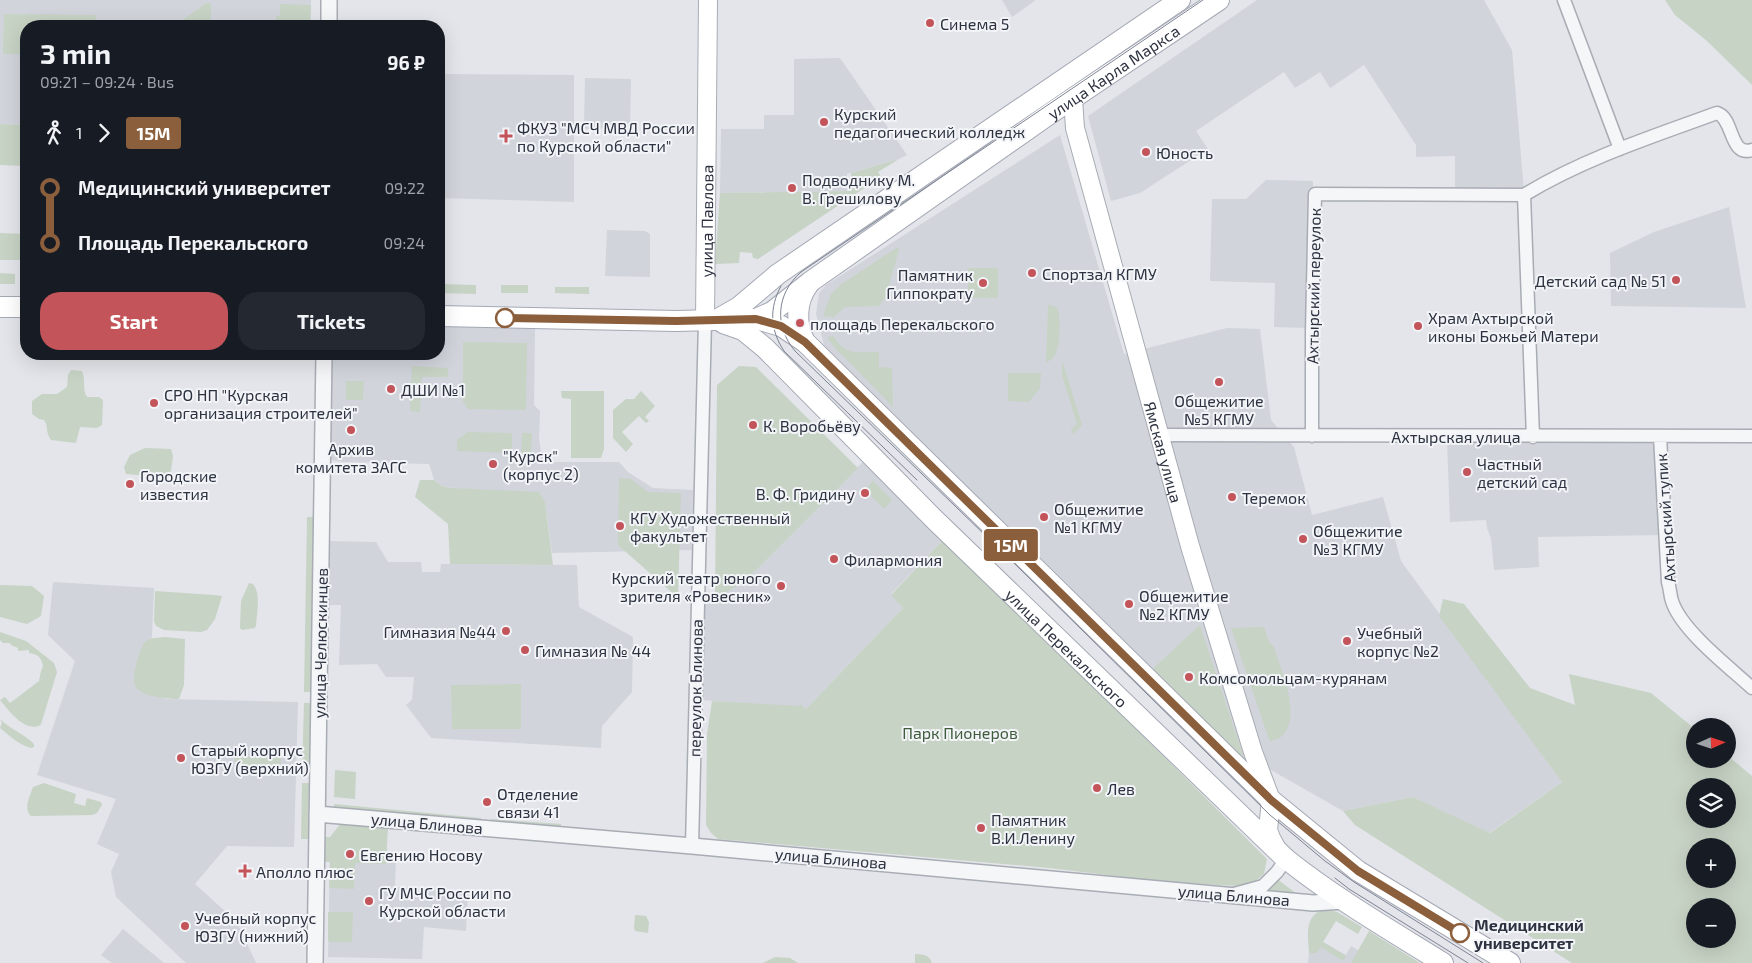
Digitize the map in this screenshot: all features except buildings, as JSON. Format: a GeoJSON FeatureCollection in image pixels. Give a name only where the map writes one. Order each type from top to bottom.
{"type":"FeatureCollection","features":[{"type":"Feature","properties":{"kind":"main road","name":"улица Павлова"},"geometry":{"type":"LineString","coordinates":[[705,321],[708,0]]}},
{"type":"Feature","properties":{"kind":"main road","name":"улица Карла Маркса"},"geometry":{"type":"LineString","coordinates":[[705,321],[721,318],[733,311],[778,274],[1180,0]]}},
{"type":"Feature","properties":{"kind":"main road","name":"улица Карла Маркса"},"geometry":{"type":"LineString","coordinates":[[756,319],[768,315],[810,282],[1072,99],[1219,0]]}},
{"type":"Feature","properties":{"kind":"main road","name":"Ямская улица"},"geometry":{"type":"LineString","coordinates":[[1072,99],[1075,128],[1159,436],[1253,752],[1271,800]]}},
{"type":"Feature","properties":{"kind":"main road"},"geometry":{"type":"LineString","coordinates":[[774,357],[762,340],[756,319],[761,300],[778,274]]}},
{"type":"Feature","properties":{"kind":"main road"},"geometry":{"type":"LineString","coordinates":[[805,342],[799,330],[798,314],[803,293],[810,282]]}},
{"type":"Feature","properties":{"kind":"main road"},"geometry":{"type":"LineString","coordinates":[[0,307],[20,307]]}},
{"type":"Feature","properties":{"kind":"main road"},"geometry":{"type":"LineString","coordinates":[[445,316],[705,321],[756,319]]}},
{"type":"Feature","properties":{"kind":"main road","name":"улица Перекальского"},"geometry":{"type":"LineString","coordinates":[[756,319],[781,326],[805,342],[1271,800],[1358,871],[1510,963]]}},
{"type":"Feature","properties":{"kind":"main road","name":"улица Перекальского"},"geometry":{"type":"LineString","coordinates":[[705,321],[725,323],[743,330],[774,357],[935,520],[1286,858],[1313,881],[1344,902],[1443,963]]}},
{"type":"Feature","properties":{"kind":"main road"},"geometry":{"type":"LineString","coordinates":[[1271,800],[1268,830],[1277,849],[1286,858]]}},
{"type":"Feature","properties":{"kind":"street"},"geometry":{"type":"LineString","coordinates":[[329,0],[329,20]]}},
{"type":"Feature","properties":{"kind":"street"},"geometry":{"type":"LineString","coordinates":[[1564,0],[1620,149]]}},
{"type":"Feature","properties":{"kind":"street"},"geometry":{"type":"LineString","coordinates":[[1533,437],[1524,195],[1549,180],[1620,149],[1717,113],[1721,114],[1737,146],[1741,150],[1752,150]]}},
{"type":"Feature","properties":{"kind":"street","name":"Ахтырский переулок"},"geometry":{"type":"LineString","coordinates":[[1312,436],[1315,194],[1524,195]]}},
{"type":"Feature","properties":{"kind":"street","name":"переулок Блинова"},"geometry":{"type":"LineString","coordinates":[[692,846],[705,321]]}},
{"type":"Feature","properties":{"kind":"street","name":"улица Челюскинцев"},"geometry":{"type":"LineString","coordinates":[[315,963],[324,360]]}},
{"type":"Feature","properties":{"kind":"street","name":"Ахтырская улица"},"geometry":{"type":"LineString","coordinates":[[1159,436],[1752,436]]}},
{"type":"Feature","properties":{"kind":"street","name":"Ахтырский тупик"},"geometry":{"type":"LineString","coordinates":[[1660,436],[1668,582],[1672,601],[1680,617],[1691,631],[1752,688]]}},
{"type":"Feature","properties":{"kind":"street","name":"улица Блинова"},"geometry":{"type":"LineString","coordinates":[[317,814],[692,846],[1313,903],[1344,902]]}},
{"type":"Feature","properties":{"kind":"street"},"geometry":{"type":"LineString","coordinates":[[1232,895],[1263,886],[1277,872],[1286,858]]}},
{"type":"Feature","properties":{"kind":"shaded area"},"geometry":{"type":"Polygon","coordinates":[[[0,0],[311,0],[310,20],[20,20],[20,125],[0,124],[0,0]]]}},
{"type":"Feature","properties":{"kind":"shaded area"},"geometry":{"type":"Polygon","coordinates":[[[1002,0],[1036,0],[1012,17],[1002,0]]]}},
{"type":"Feature","properties":{"kind":"shaded area"},"geometry":{"type":"Polygon","coordinates":[[[1257,0],[1484,0],[1512,50],[1524,191],[1455,192],[1455,156],[1416,157],[1416,145],[1364,65],[1330,88],[1320,72],[1295,88],[1284,72],[1196,131],[1208,149],[1140,193],[1111,201],[1088,116],[1257,0]]]}},
{"type":"Feature","properties":{"kind":"shaded area","name":"Курский педагогический колледж"},"geometry":{"type":"Polygon","coordinates":[[[840,58],[907,155],[847,174],[847,191],[720,193],[721,129],[764,129],[764,115],[794,115],[794,59],[840,58]]]}},
{"type":"Feature","properties":{"kind":"shaded area","name":"ФКУЗ \"МСЧ МВД России по Курской области\""},"geometry":{"type":"Polygon","coordinates":[[[445,74],[574,75],[574,202],[445,198],[445,74]]]}},
{"type":"Feature","properties":{"kind":"shaded area"},"geometry":{"type":"Polygon","coordinates":[[[585,78],[631,79],[630,128],[584,129],[585,78]]]}},
{"type":"Feature","properties":{"kind":"shaded area"},"geometry":{"type":"Polygon","coordinates":[[[1060,135],[1124,354],[1227,328],[1260,329],[1271,420],[1294,447],[1312,515],[1383,497],[1401,561],[1562,782],[1489,833],[1413,797],[1343,811],[1271,770],[1245,761],[1200,626],[1150,671],[843,368],[824,345],[816,314],[819,293],[826,285],[1060,135]]]}},
{"type":"Feature","properties":{"kind":"shaded area"},"geometry":{"type":"Polygon","coordinates":[[[1266,180],[1313,181],[1310,328],[1274,327],[1275,283],[1210,281],[1212,199],[1246,199],[1266,180]]]}},
{"type":"Feature","properties":{"kind":"shaded area","name":"Детский сад № 51"},"geometry":{"type":"Polygon","coordinates":[[[1729,207],[1746,308],[1611,306],[1610,253],[1654,232],[1729,207]]]}},
{"type":"Feature","properties":{"kind":"shaded area"},"geometry":{"type":"Polygon","coordinates":[[[607,230],[645,231],[650,234],[650,277],[605,276],[607,230]]]}},
{"type":"Feature","properties":{"kind":"shaded area"},"geometry":{"type":"Polygon","coordinates":[[[445,326],[535,329],[534,405],[540,411],[539,439],[541,452],[546,452],[546,462],[619,462],[628,472],[653,488],[693,490],[692,550],[552,553],[545,502],[441,486],[434,480],[429,464],[330,460],[331,360],[445,360],[445,326]]]}},
{"type":"Feature","properties":{"kind":"shaded area"},"geometry":{"type":"Polygon","coordinates":[[[1447,440],[1532,443],[1657,443],[1661,535],[1538,537],[1539,567],[1494,570],[1491,538],[1486,520],[1450,522],[1447,440]]]}},
{"type":"Feature","properties":{"kind":"shaded area"},"geometry":{"type":"Polygon","coordinates":[[[864,461],[943,540],[891,594],[903,608],[806,709],[703,700],[705,596],[715,598],[864,461]]]}},
{"type":"Feature","properties":{"kind":"shaded area","name":"Гимназия № 44"},"geometry":{"type":"Polygon","coordinates":[[[328,541],[376,542],[388,562],[421,562],[422,572],[440,572],[441,564],[577,565],[579,607],[633,637],[632,692],[602,726],[601,748],[431,738],[406,705],[412,700],[414,677],[386,677],[377,664],[339,665],[341,605],[327,605],[328,541]]]}},
{"type":"Feature","properties":{"kind":"shaded area"},"geometry":{"type":"Polygon","coordinates":[[[53,582],[154,588],[152,636],[139,688],[166,699],[298,702],[294,847],[227,846],[195,884],[237,922],[256,963],[186,963],[116,897],[111,872],[119,854],[97,844],[116,799],[37,775],[75,661],[48,635],[53,582]]]}},
{"type":"Feature","properties":{"kind":"shaded area"},"geometry":{"type":"Polygon","coordinates":[[[330,853],[396,856],[395,887],[468,892],[466,931],[424,927],[422,959],[328,957],[330,853]]]}},
{"type":"Feature","properties":{"kind":"shaded area"},"geometry":{"type":"Polygon","coordinates":[[[123,929],[164,963],[112,963],[101,955],[123,929]]]}},
{"type":"Feature","properties":{"kind":"shaded area"},"geometry":{"type":"Polygon","coordinates":[[[1323,942],[1346,955],[1351,946],[1380,963],[1308,963],[1309,953],[1317,953],[1323,942]]]}},
{"type":"Feature","properties":{"kind":"green space"},"geometry":{"type":"Polygon","coordinates":[[[1665,0],[1752,0],[1752,85],[1707,41],[1675,15],[1665,0]]]}},
{"type":"Feature","properties":{"kind":"green space"},"geometry":{"type":"Polygon","coordinates":[[[206,3],[211,3],[211,20],[183,20],[206,3]]]}},
{"type":"Feature","properties":{"kind":"green space"},"geometry":{"type":"Polygon","coordinates":[[[280,4],[311,5],[310,20],[276,20],[276,16],[280,16],[280,4]]]}},
{"type":"Feature","properties":{"kind":"green space"},"geometry":{"type":"Polygon","coordinates":[[[4,14],[96,15],[96,20],[20,20],[20,54],[3,54],[4,14]]]}},
{"type":"Feature","properties":{"kind":"green space"},"geometry":{"type":"Polygon","coordinates":[[[0,124],[20,125],[20,166],[0,165],[0,124]]]}},
{"type":"Feature","properties":{"kind":"green space"},"geometry":{"type":"Polygon","coordinates":[[[899,159],[878,172],[881,177],[758,259],[753,258],[752,253],[740,252],[739,263],[715,264],[720,193],[851,191],[851,173],[899,159]]]}},
{"type":"Feature","properties":{"kind":"green space"},"geometry":{"type":"Polygon","coordinates":[[[0,233],[20,234],[20,260],[0,260],[0,233]]]}},
{"type":"Feature","properties":{"kind":"green space"},"geometry":{"type":"Polygon","coordinates":[[[898,247],[899,250],[885,298],[879,306],[845,307],[834,317],[823,316],[831,294],[840,285],[898,247]]]}},
{"type":"Feature","properties":{"kind":"green space"},"geometry":{"type":"Polygon","coordinates":[[[968,268],[998,268],[998,298],[968,298],[968,268]]]}},
{"type":"Feature","properties":{"kind":"green space"},"geometry":{"type":"Polygon","coordinates":[[[0,273],[15,274],[15,284],[0,284],[0,273]]]}},
{"type":"Feature","properties":{"kind":"green space"},"geometry":{"type":"Polygon","coordinates":[[[445,284],[476,285],[476,294],[445,293],[445,284]]]}},
{"type":"Feature","properties":{"kind":"green space"},"geometry":{"type":"Polygon","coordinates":[[[501,285],[528,285],[528,293],[501,293],[501,285]]]}},
{"type":"Feature","properties":{"kind":"green space"},"geometry":{"type":"Polygon","coordinates":[[[555,287],[589,287],[589,294],[555,293],[555,287]]]}},
{"type":"Feature","properties":{"kind":"green space"},"geometry":{"type":"Polygon","coordinates":[[[1048,305],[1055,306],[1058,310],[1060,330],[1057,351],[1046,363],[1048,305]]]}},
{"type":"Feature","properties":{"kind":"green space"},"geometry":{"type":"Polygon","coordinates":[[[833,336],[847,350],[853,352],[879,352],[879,367],[892,368],[893,407],[835,348],[827,337],[833,336]]]}},
{"type":"Feature","properties":{"kind":"green space"},"geometry":{"type":"Polygon","coordinates":[[[463,342],[527,343],[526,410],[468,409],[463,402],[463,342]]]}},
{"type":"Feature","properties":{"kind":"green space"},"geometry":{"type":"Polygon","coordinates":[[[1062,360],[1082,425],[1073,434],[1071,429],[1077,424],[1062,375],[1062,360]]]}},
{"type":"Feature","properties":{"kind":"green space"},"geometry":{"type":"Polygon","coordinates":[[[412,366],[448,368],[448,377],[422,377],[420,412],[410,411],[412,366]]]}},
{"type":"Feature","properties":{"kind":"green space"},"geometry":{"type":"Polygon","coordinates":[[[739,366],[756,367],[858,468],[743,583],[715,598],[717,385],[739,366]]]}},
{"type":"Feature","properties":{"kind":"green space"},"geometry":{"type":"Polygon","coordinates":[[[71,370],[82,371],[87,397],[99,397],[103,400],[102,425],[97,428],[80,427],[76,443],[51,440],[44,420],[32,414],[32,401],[42,394],[57,394],[67,387],[68,375],[71,370]]]}},
{"type":"Feature","properties":{"kind":"green space"},"geometry":{"type":"Polygon","coordinates":[[[1008,373],[1041,373],[1040,388],[1029,402],[1008,401],[1008,373]]]}},
{"type":"Feature","properties":{"kind":"green space"},"geometry":{"type":"Polygon","coordinates":[[[346,381],[364,381],[363,400],[346,400],[346,381]]]}},
{"type":"Feature","properties":{"kind":"green space"},"geometry":{"type":"Polygon","coordinates":[[[561,391],[604,391],[604,449],[601,458],[571,458],[571,399],[562,398],[561,391]]]}},
{"type":"Feature","properties":{"kind":"green space"},"geometry":{"type":"Polygon","coordinates":[[[641,391],[655,406],[645,417],[649,421],[646,423],[639,416],[622,432],[633,444],[626,452],[613,438],[613,410],[626,399],[634,399],[641,391]]]}},
{"type":"Feature","properties":{"kind":"green space"},"geometry":{"type":"Polygon","coordinates":[[[468,432],[512,433],[512,453],[457,451],[457,440],[468,432]]]}},
{"type":"Feature","properties":{"kind":"green space"},"geometry":{"type":"Polygon","coordinates":[[[522,433],[532,433],[531,454],[521,454],[522,433]]]}},
{"type":"Feature","properties":{"kind":"green space"},"geometry":{"type":"Polygon","coordinates":[[[145,448],[171,449],[173,456],[171,471],[164,477],[126,474],[124,467],[130,455],[145,448]]]}},
{"type":"Feature","properties":{"kind":"green space"},"geometry":{"type":"Polygon","coordinates":[[[619,478],[631,479],[648,492],[681,493],[678,598],[618,545],[619,478]]]}},
{"type":"Feature","properties":{"kind":"green space"},"geometry":{"type":"Polygon","coordinates":[[[420,480],[434,480],[441,486],[452,488],[539,492],[545,502],[553,565],[450,564],[448,524],[415,497],[420,480]]]}},
{"type":"Feature","properties":{"kind":"green space"},"geometry":{"type":"Polygon","coordinates":[[[873,481],[892,500],[884,509],[865,490],[873,481]]]}},
{"type":"Feature","properties":{"kind":"green space"},"geometry":{"type":"Polygon","coordinates":[[[307,517],[314,517],[311,692],[304,692],[307,517]]]}},
{"type":"Feature","properties":{"kind":"green space","name":"Парк Пионеров"},"geometry":{"type":"Polygon","coordinates":[[[943,540],[948,542],[1267,859],[1264,874],[1253,883],[1241,886],[1149,880],[1049,868],[718,839],[711,833],[706,825],[707,734],[712,701],[799,706],[799,703],[806,709],[903,608],[891,595],[943,540]]]}},
{"type":"Feature","properties":{"kind":"green space"},"geometry":{"type":"Polygon","coordinates":[[[249,583],[253,584],[257,593],[256,625],[255,628],[242,630],[240,628],[241,601],[249,583]]]}},
{"type":"Feature","properties":{"kind":"green space"},"geometry":{"type":"Polygon","coordinates":[[[0,585],[32,586],[44,596],[41,616],[27,624],[0,617],[0,585]]]}},
{"type":"Feature","properties":{"kind":"green space"},"geometry":{"type":"Polygon","coordinates":[[[155,591],[222,596],[215,619],[207,630],[201,632],[164,630],[156,626],[154,621],[155,591]]]}},
{"type":"Feature","properties":{"kind":"green space"},"geometry":{"type":"Polygon","coordinates":[[[1443,599],[1464,604],[1530,688],[1575,705],[1569,674],[1651,693],[1686,722],[1686,768],[1736,768],[1736,763],[1752,776],[1752,963],[1572,963],[1355,825],[1343,811],[1413,797],[1490,833],[1562,782],[1439,616],[1443,599]]]}},
{"type":"Feature","properties":{"kind":"green space"},"geometry":{"type":"Polygon","coordinates":[[[1200,625],[1245,761],[1150,671],[1200,625]]]}},
{"type":"Feature","properties":{"kind":"green space"},"geometry":{"type":"Polygon","coordinates":[[[1264,627],[1269,642],[1274,647],[1285,680],[1290,706],[1290,718],[1287,728],[1281,737],[1270,742],[1231,628],[1264,627]]]}},
{"type":"Feature","properties":{"kind":"green space"},"geometry":{"type":"Polygon","coordinates":[[[0,632],[26,641],[54,663],[57,672],[39,726],[33,727],[22,723],[0,700],[5,697],[10,703],[39,681],[43,667],[42,661],[37,655],[29,653],[29,650],[18,651],[18,648],[10,643],[3,643],[0,640],[0,632]]]}},
{"type":"Feature","properties":{"kind":"green space"},"geometry":{"type":"Polygon","coordinates":[[[165,637],[185,639],[184,685],[179,699],[162,698],[143,693],[138,690],[134,682],[137,662],[146,641],[165,637]]]}},
{"type":"Feature","properties":{"kind":"green space"},"geometry":{"type":"Polygon","coordinates":[[[521,684],[521,729],[452,729],[451,685],[521,684]]]}},
{"type":"Feature","properties":{"kind":"green space"},"geometry":{"type":"Polygon","coordinates":[[[304,703],[311,703],[310,775],[302,775],[304,703]]]}},
{"type":"Feature","properties":{"kind":"green space"},"geometry":{"type":"Polygon","coordinates":[[[0,719],[30,740],[34,747],[22,745],[7,734],[0,728],[2,723],[0,719]]]}},
{"type":"Feature","properties":{"kind":"green space"},"geometry":{"type":"Polygon","coordinates":[[[235,756],[281,756],[281,766],[235,765],[235,756]]]}},
{"type":"Feature","properties":{"kind":"green space"},"geometry":{"type":"Polygon","coordinates":[[[335,770],[356,772],[355,799],[334,797],[335,770]]]}},
{"type":"Feature","properties":{"kind":"green space"},"geometry":{"type":"Polygon","coordinates":[[[44,783],[76,794],[74,803],[85,806],[87,798],[101,802],[102,805],[97,813],[92,815],[31,816],[27,806],[33,787],[44,783]]]}},
{"type":"Feature","properties":{"kind":"green space"},"geometry":{"type":"Polygon","coordinates":[[[302,783],[309,783],[308,839],[301,839],[302,783]]]}},
{"type":"Feature","properties":{"kind":"green space"},"geometry":{"type":"Polygon","coordinates":[[[334,804],[481,818],[481,823],[334,811],[334,804]]]}},
{"type":"Feature","properties":{"kind":"green space"},"geometry":{"type":"Polygon","coordinates":[[[491,819],[561,824],[561,830],[490,824],[491,819]]]}},
{"type":"Feature","properties":{"kind":"green space"},"geometry":{"type":"Polygon","coordinates":[[[341,823],[388,827],[386,864],[355,863],[354,889],[329,888],[330,862],[322,862],[323,837],[330,837],[341,823]]]}},
{"type":"Feature","properties":{"kind":"green space"},"geometry":{"type":"Polygon","coordinates":[[[1277,879],[1297,894],[1297,896],[1267,891],[1267,888],[1277,879]]]}},
{"type":"Feature","properties":{"kind":"green space"},"geometry":{"type":"Polygon","coordinates":[[[1324,909],[1337,912],[1362,927],[1358,934],[1336,921],[1323,942],[1346,956],[1343,961],[1321,947],[1317,953],[1309,953],[1308,933],[1310,921],[1313,916],[1324,909]]]}},
{"type":"Feature","properties":{"kind":"green space"},"geometry":{"type":"Polygon","coordinates":[[[328,912],[353,912],[352,942],[329,942],[328,912]]]}},
{"type":"Feature","properties":{"kind":"green space"},"geometry":{"type":"Polygon","coordinates":[[[635,915],[646,916],[649,922],[648,933],[635,931],[635,915]]]}},
{"type":"Feature","properties":{"kind":"green space"},"geometry":{"type":"Polygon","coordinates":[[[1369,931],[1420,963],[1351,963],[1369,931]]]}},
{"type":"Feature","properties":{"kind":"green space"},"geometry":{"type":"Polygon","coordinates":[[[915,954],[928,956],[932,963],[915,963],[915,954]]]}},
{"type":"Feature","properties":{"kind":"green space"},"geometry":{"type":"Polygon","coordinates":[[[775,957],[790,958],[798,963],[763,963],[775,957]]]}},
{"type":"Feature","properties":{"kind":"tram line"},"geometry":{"type":"LineString","coordinates":[[1203,0],[801,272],[787,290],[781,310],[781,321],[788,341],[795,351],[1270,815],[1325,861],[1354,882],[1483,963]]}},
{"type":"Feature","properties":{"kind":"tram line"},"geometry":{"type":"LineString","coordinates":[[781,286],[774,302],[773,319],[776,335],[784,351],[917,480]]}},
{"type":"Feature","properties":{"kind":"tram line"},"geometry":{"type":"LineString","coordinates":[[1335,878],[1349,889],[1468,963]]}},
{"type":"Feature","properties":{"kind":"bus line","name":"15М"},"geometry":{"type":"LineString","coordinates":[[505,318],[676,321],[756,319],[764,320],[791,331],[805,342],[1271,800],[1358,871],[1460,933]]}},
{"type":"Feature","properties":{"kind":"place","name":"Синема 5"},"geometry":{"type":"Point","coordinates":[930,23]}},
{"type":"Feature","properties":{"kind":"place","name":"Курский педагогический колледж"},"geometry":{"type":"Point","coordinates":[824,122]}},
{"type":"Feature","properties":{"kind":"place","name":"ФКУЗ \"МСЧ МВД России по Курской области\""},"geometry":{"type":"Point","coordinates":[506,136]}},
{"type":"Feature","properties":{"kind":"place","name":"Юность"},"geometry":{"type":"Point","coordinates":[1146,152]}},
{"type":"Feature","properties":{"kind":"place","name":"Подводнику М. В. Грешилову"},"geometry":{"type":"Point","coordinates":[792,188]}},
{"type":"Feature","properties":{"kind":"place","name":"Спортзал КГМУ"},"geometry":{"type":"Point","coordinates":[1032,273]}},
{"type":"Feature","properties":{"kind":"place","name":"Детский сад № 51"},"geometry":{"type":"Point","coordinates":[1676,280]}},
{"type":"Feature","properties":{"kind":"place","name":"Памятник Гиппократу"},"geometry":{"type":"Point","coordinates":[983,283]}},
{"type":"Feature","properties":{"kind":"place","name":"площадь Перекальского"},"geometry":{"type":"Point","coordinates":[800,323]}},
{"type":"Feature","properties":{"kind":"place","name":"Храм Ахтырской иконы Божьей Матери"},"geometry":{"type":"Point","coordinates":[1418,326]}},
{"type":"Feature","properties":{"kind":"place","name":"Общежитие №5 КГМУ"},"geometry":{"type":"Point","coordinates":[1219,382]}},
{"type":"Feature","properties":{"kind":"place","name":"ДШИ №1"},"geometry":{"type":"Point","coordinates":[391,389]}},
{"type":"Feature","properties":{"kind":"place","name":"СРО НП \"Курская организация строителей\""},"geometry":{"type":"Point","coordinates":[154,403]}},
{"type":"Feature","properties":{"kind":"place","name":"К. Воробьёву"},"geometry":{"type":"Point","coordinates":[753,425]}},
{"type":"Feature","properties":{"kind":"place","name":"Архив комитета ЗАГС"},"geometry":{"type":"Point","coordinates":[351,430]}},
{"type":"Feature","properties":{"kind":"place","name":"\"Курск\" (корпус 2)"},"geometry":{"type":"Point","coordinates":[493,464]}},
{"type":"Feature","properties":{"kind":"place","name":"Частный детский сад"},"geometry":{"type":"Point","coordinates":[1467,472]}},
{"type":"Feature","properties":{"kind":"place","name":"Городские известия"},"geometry":{"type":"Point","coordinates":[130,484]}},
{"type":"Feature","properties":{"kind":"place","name":"В. Ф. Гридину"},"geometry":{"type":"Point","coordinates":[865,493]}},
{"type":"Feature","properties":{"kind":"place","name":"Теремок"},"geometry":{"type":"Point","coordinates":[1232,497]}},
{"type":"Feature","properties":{"kind":"place","name":"Общежитие №1 КГМУ"},"geometry":{"type":"Point","coordinates":[1044,517]}},
{"type":"Feature","properties":{"kind":"place","name":"КГУ Художественный факультет"},"geometry":{"type":"Point","coordinates":[620,526]}},
{"type":"Feature","properties":{"kind":"place","name":"Общежитие №3 КГМУ"},"geometry":{"type":"Point","coordinates":[1303,539]}},
{"type":"Feature","properties":{"kind":"place","name":"Филармония"},"geometry":{"type":"Point","coordinates":[834,559]}},
{"type":"Feature","properties":{"kind":"place","name":"Курский театр юного зрителя «Ровесник»"},"geometry":{"type":"Point","coordinates":[781,586]}},
{"type":"Feature","properties":{"kind":"place","name":"Общежитие №2 КГМУ"},"geometry":{"type":"Point","coordinates":[1129,604]}},
{"type":"Feature","properties":{"kind":"place","name":"Гимназия №44"},"geometry":{"type":"Point","coordinates":[506,631]}},
{"type":"Feature","properties":{"kind":"place","name":"Учебный корпус №2"},"geometry":{"type":"Point","coordinates":[1347,641]}},
{"type":"Feature","properties":{"kind":"place","name":"Гимназия № 44"},"geometry":{"type":"Point","coordinates":[525,650]}},
{"type":"Feature","properties":{"kind":"place","name":"Комсомольцам-курянам"},"geometry":{"type":"Point","coordinates":[1189,677]}},
{"type":"Feature","properties":{"kind":"place","name":"Старый корпус ЮЗГУ (верхний)"},"geometry":{"type":"Point","coordinates":[181,758]}},
{"type":"Feature","properties":{"kind":"place","name":"Лев"},"geometry":{"type":"Point","coordinates":[1097,788]}},
{"type":"Feature","properties":{"kind":"place","name":"Отделение связи 41"},"geometry":{"type":"Point","coordinates":[487,802]}},
{"type":"Feature","properties":{"kind":"place","name":"Памятник В.И.Ленину"},"geometry":{"type":"Point","coordinates":[981,828]}},
{"type":"Feature","properties":{"kind":"place","name":"Евгению Носову"},"geometry":{"type":"Point","coordinates":[350,854]}},
{"type":"Feature","properties":{"kind":"place","name":"Аполло плюс"},"geometry":{"type":"Point","coordinates":[245,871]}},
{"type":"Feature","properties":{"kind":"place","name":"ГУ МЧС России по Курской области"},"geometry":{"type":"Point","coordinates":[369,901]}},
{"type":"Feature","properties":{"kind":"place","name":"Учебный корпус ЮЗГУ (нижний)"},"geometry":{"type":"Point","coordinates":[185,926]}},
{"type":"Feature","properties":{"kind":"place","name":"Медицинский университет"},"geometry":{"type":"Point","coordinates":[1460,933]}}]}
